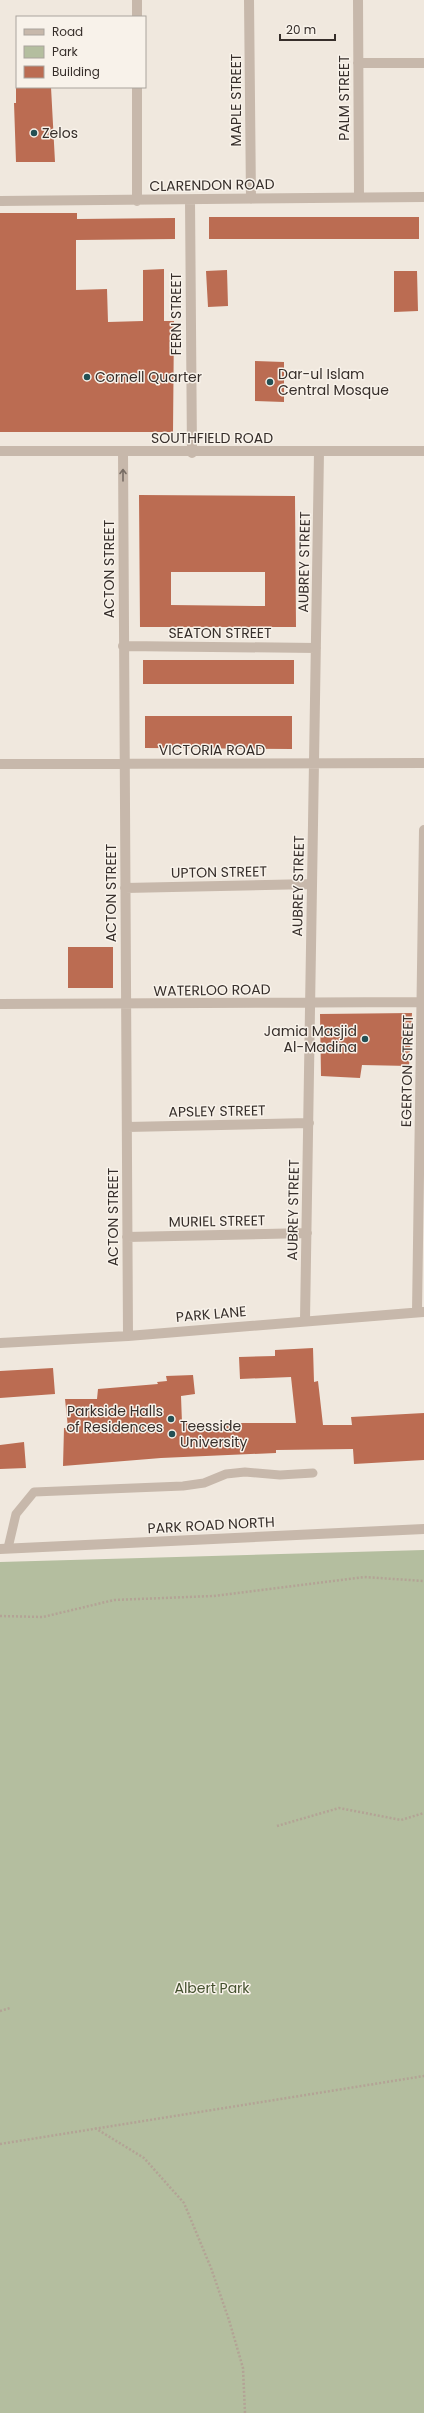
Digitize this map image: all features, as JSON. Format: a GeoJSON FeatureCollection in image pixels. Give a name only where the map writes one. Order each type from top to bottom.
{"type":"FeatureCollection","features":[{"type":"Feature","properties":{"kind":"street"},"geometry":{"type":"LineString","coordinates":[[137,0],[137,16]]}},
{"type":"Feature","properties":{"kind":"street","name":"MAPLE STREET"},"geometry":{"type":"LineString","coordinates":[[249,0],[251,199]]}},
{"type":"Feature","properties":{"kind":"street","name":"PALM STREET"},"geometry":{"type":"LineString","coordinates":[[358,0],[359,196]]}},
{"type":"Feature","properties":{"kind":"street"},"geometry":{"type":"LineString","coordinates":[[358,63],[424,63]]}},
{"type":"Feature","properties":{"kind":"street"},"geometry":{"type":"LineString","coordinates":[[137,88],[137,201]]}},
{"type":"Feature","properties":{"kind":"street","name":"CLARENDON ROAD"},"geometry":{"type":"LineString","coordinates":[[0,201],[137,201],[424,196]]}},
{"type":"Feature","properties":{"kind":"street","name":"FERN STREET"},"geometry":{"type":"LineString","coordinates":[[190,200],[192,452]]}},
{"type":"Feature","properties":{"kind":"street","name":"SOUTHFIELD ROAD"},"geometry":{"type":"LineString","coordinates":[[0,451],[424,451]]}},
{"type":"Feature","properties":{"kind":"street","name":"ACTON STREET"},"geometry":{"type":"LineString","coordinates":[[123,451],[128,1336]]}},
{"type":"Feature","properties":{"kind":"street","name":"AUBREY STREET"},"geometry":{"type":"LineString","coordinates":[[306,1320],[319,452]]}},
{"type":"Feature","properties":{"kind":"street","name":"SEATON STREET"},"geometry":{"type":"LineString","coordinates":[[123,646],[316,648]]}},
{"type":"Feature","properties":{"kind":"street","name":"VICTORIA ROAD"},"geometry":{"type":"LineString","coordinates":[[0,764],[125,765],[424,763]]}},
{"type":"Feature","properties":{"kind":"street","name":"EGERTON STREET"},"geometry":{"type":"LineString","coordinates":[[421,1312],[424,830]]}},
{"type":"Feature","properties":{"kind":"street","name":"UPTON STREET"},"geometry":{"type":"LineString","coordinates":[[125,888],[312,884]]}},
{"type":"Feature","properties":{"kind":"street","name":"WATERLOO ROAD"},"geometry":{"type":"LineString","coordinates":[[0,1004],[126,1005],[423,1002]]}},
{"type":"Feature","properties":{"kind":"street","name":"APSLEY STREET"},"geometry":{"type":"LineString","coordinates":[[127,1127],[309,1123]]}},
{"type":"Feature","properties":{"kind":"street","name":"MURIEL STREET"},"geometry":{"type":"LineString","coordinates":[[127,1237],[307,1233]]}},
{"type":"Feature","properties":{"kind":"street","name":"PARK LANE"},"geometry":{"type":"LineString","coordinates":[[0,1343],[128,1336],[306,1320],[421,1312]]}},
{"type":"Feature","properties":{"kind":"street","name":"PARK ROAD NORTH"},"geometry":{"type":"LineString","coordinates":[[4,1549],[424,1529]]}},
{"type":"Feature","properties":{"kind":"lane"},"geometry":{"type":"LineString","coordinates":[[4,1549],[16,1514],[34,1492],[183,1486],[204,1483],[226,1474],[245,1472],[280,1475],[313,1473]]}},
{"type":"Feature","properties":{"kind":"path"},"geometry":{"type":"LineString","coordinates":[[0,1616],[43,1617],[114,1600],[213,1596],[364,1577],[424,1581]]}},
{"type":"Feature","properties":{"kind":"path"},"geometry":{"type":"LineString","coordinates":[[277,1826],[339,1808],[401,1820],[424,1813]]}},
{"type":"Feature","properties":{"kind":"path"},"geometry":{"type":"LineString","coordinates":[[0,2012],[10,2008]]}},
{"type":"Feature","properties":{"kind":"path"},"geometry":{"type":"LineString","coordinates":[[0,2144],[424,2076]]}},
{"type":"Feature","properties":{"kind":"path"},"geometry":{"type":"LineString","coordinates":[[94,2128],[144,2158],[184,2203],[211,2268],[229,2320],[242,2368],[245,2413]]}},
{"type":"Feature","properties":{"kind":"green space","name":"Albert Park"},"geometry":{"type":"Polygon","coordinates":[[[424,1550],[424,2413],[0,2413],[0,1562],[424,1550]]]}},
{"type":"Feature","properties":{"kind":"building","name":"Zelos"},"geometry":{"type":"Polygon","coordinates":[[[16,88],[51,88],[55,162],[16,162],[14,103],[16,103],[16,88]]]}},
{"type":"Feature","properties":{"kind":"building","name":"Cornell Quarter"},"geometry":{"type":"Polygon","coordinates":[[[0,213],[77,213],[77,219],[175,218],[175,239],[76,240],[76,290],[107,289],[108,322],[143,321],[143,270],[164,269],[164,321],[174,321],[173,432],[0,432],[0,213]]]}},
{"type":"Feature","properties":{"kind":"building"},"geometry":{"type":"Polygon","coordinates":[[[209,217],[419,217],[419,239],[209,239],[209,217]]]}},
{"type":"Feature","properties":{"kind":"building"},"geometry":{"type":"Polygon","coordinates":[[[227,270],[228,306],[208,307],[206,271],[227,270]]]}},
{"type":"Feature","properties":{"kind":"building"},"geometry":{"type":"Polygon","coordinates":[[[394,271],[417,271],[418,311],[394,312],[394,271]]]}},
{"type":"Feature","properties":{"kind":"building","name":"Dar-ul Islam Central Mosque"},"geometry":{"type":"Polygon","coordinates":[[[255,361],[284,362],[284,402],[255,401],[255,361]]]}},
{"type":"Feature","properties":{"kind":"building"},"geometry":{"type":"Polygon","coordinates":[[[139,495],[295,496],[296,627],[140,627],[139,495]],[[171,572],[171,605],[265,606],[265,572],[171,572]]]}},
{"type":"Feature","properties":{"kind":"building"},"geometry":{"type":"Polygon","coordinates":[[[143,660],[294,660],[294,684],[143,684],[143,660]]]}},
{"type":"Feature","properties":{"kind":"building"},"geometry":{"type":"Polygon","coordinates":[[[145,716],[292,716],[292,749],[145,748],[145,716]]]}},
{"type":"Feature","properties":{"kind":"building"},"geometry":{"type":"Polygon","coordinates":[[[68,947],[113,947],[113,988],[68,988],[68,947]]]}},
{"type":"Feature","properties":{"kind":"building","name":"Jamia Masjid Al-Madina"},"geometry":{"type":"Polygon","coordinates":[[[412,1013],[409,1066],[362,1065],[360,1078],[321,1076],[320,1014],[412,1013]]]}},
{"type":"Feature","properties":{"kind":"building"},"geometry":{"type":"Polygon","coordinates":[[[313,1348],[314,1382],[318,1381],[323,1425],[352,1425],[351,1417],[424,1413],[424,1460],[354,1464],[353,1449],[276,1450],[276,1453],[161,1458],[63,1466],[64,1428],[68,1428],[65,1399],[97,1399],[98,1389],[158,1384],[157,1382],[167,1381],[166,1376],[193,1375],[195,1394],[181,1396],[182,1423],[296,1423],[291,1377],[240,1379],[239,1357],[275,1356],[275,1350],[313,1348]]]}},
{"type":"Feature","properties":{"kind":"building"},"geometry":{"type":"Polygon","coordinates":[[[53,1368],[55,1394],[0,1398],[0,1371],[53,1368]]]}},
{"type":"Feature","properties":{"kind":"building"},"geometry":{"type":"Polygon","coordinates":[[[24,1442],[26,1468],[0,1469],[0,1445],[24,1442]]]}},
{"type":"Feature","properties":{"kind":"place","name":"Zelos"},"geometry":{"type":"Point","coordinates":[34,133]}},
{"type":"Feature","properties":{"kind":"place","name":"Cornell Quarter"},"geometry":{"type":"Point","coordinates":[87,377]}},
{"type":"Feature","properties":{"kind":"place","name":"Dar-ul Islam Central Mosque"},"geometry":{"type":"Point","coordinates":[270,382]}},
{"type":"Feature","properties":{"kind":"place","name":"Jamia Masjid Al-Madina"},"geometry":{"type":"Point","coordinates":[365,1039]}},
{"type":"Feature","properties":{"kind":"place","name":"Parkside Halls of Residences"},"geometry":{"type":"Point","coordinates":[171,1419]}},
{"type":"Feature","properties":{"kind":"place","name":"Teesside University"},"geometry":{"type":"Point","coordinates":[172,1434]}}]}
